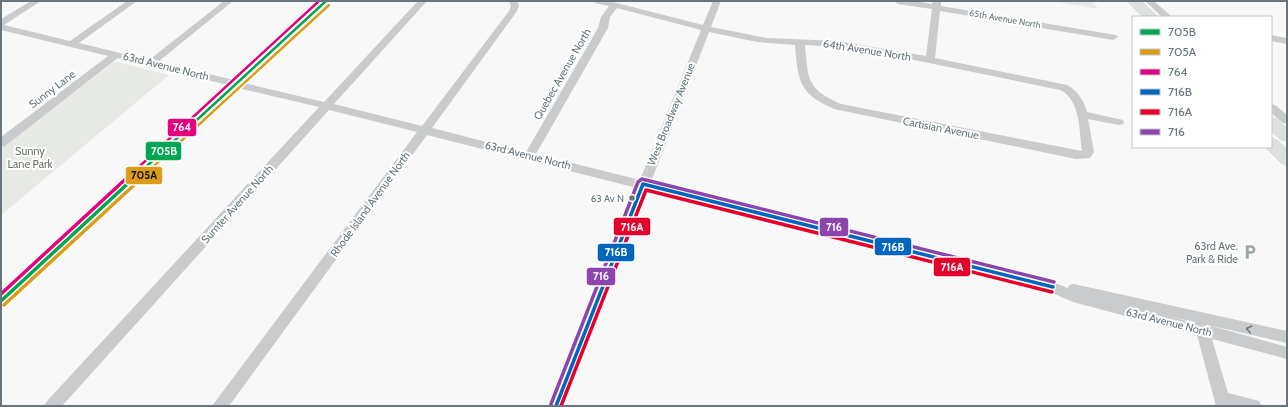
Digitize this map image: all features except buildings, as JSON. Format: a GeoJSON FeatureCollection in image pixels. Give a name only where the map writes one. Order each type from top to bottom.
{"type":"FeatureCollection","features":[{"type":"Feature","properties":{"kind":"highway"},"geometry":{"type":"LineString","coordinates":[[1120,1],[1136,16]]}},
{"type":"Feature","properties":{"kind":"highway"},"geometry":{"type":"LineString","coordinates":[[1134,1],[1150,16]]}},
{"type":"Feature","properties":{"kind":"highway"},"geometry":{"type":"LineString","coordinates":[[1272,124],[1287,136]]}},
{"type":"Feature","properties":{"kind":"highway"},"geometry":{"type":"LineString","coordinates":[[1272,145],[1287,159]]}},
{"type":"Feature","properties":{"kind":"street"},"geometry":{"type":"LineString","coordinates":[[1,23],[37,1]]}},
{"type":"Feature","properties":{"kind":"street"},"geometry":{"type":"LineString","coordinates":[[72,44],[133,1]]}},
{"type":"Feature","properties":{"kind":"street"},"geometry":{"type":"LineString","coordinates":[[151,63],[229,1]]}},
{"type":"Feature","properties":{"kind":"street"},"geometry":{"type":"LineString","coordinates":[[1,301],[326,1]]}},
{"type":"Feature","properties":{"kind":"street","name":"Sumter Avenue North"},"geometry":{"type":"LineString","coordinates":[[52,406],[423,1]]}},
{"type":"Feature","properties":{"kind":"street","name":"Rhode Island Avenue North"},"geometry":{"type":"LineString","coordinates":[[220,406],[513,11],[515,6],[513,1]]}},
{"type":"Feature","properties":{"kind":"street","name":"64th Avenue North"},"geometry":{"type":"LineString","coordinates":[[598,1],[706,28],[764,40],[838,44],[930,60],[1063,87],[1075,94],[1082,114]]}},
{"type":"Feature","properties":{"kind":"street","name":"West Broadway Avenue"},"geometry":{"type":"LineString","coordinates":[[556,406],[717,1]]}},
{"type":"Feature","properties":{"kind":"street","name":"65th Avenue North"},"geometry":{"type":"LineString","coordinates":[[898,1],[936,4],[1113,37]]}},
{"type":"Feature","properties":{"kind":"street"},"geometry":{"type":"LineString","coordinates":[[1149,1],[1166,16]]}},
{"type":"Feature","properties":{"kind":"street"},"geometry":{"type":"LineString","coordinates":[[930,60],[936,4]]}},
{"type":"Feature","properties":{"kind":"street","name":"Quebec Avenue North"},"geometry":{"type":"LineString","coordinates":[[529,156],[603,28],[606,17],[615,5]]}},
{"type":"Feature","properties":{"kind":"street","name":"63rd Avenue North"},"geometry":{"type":"LineString","coordinates":[[1,27],[236,83],[1054,287],[1073,296],[1201,324],[1287,337]]}},
{"type":"Feature","properties":{"kind":"street"},"geometry":{"type":"LineString","coordinates":[[1272,38],[1287,41]]}},
{"type":"Feature","properties":{"kind":"street","name":"Cartisian Avenue"},"geometry":{"type":"LineString","coordinates":[[800,42],[804,81],[824,101],[838,107],[1076,155],[1086,154],[1088,152],[1082,114]]}},
{"type":"Feature","properties":{"kind":"street","name":"Sunny Lane"},"geometry":{"type":"LineString","coordinates":[[1,143],[117,54]]}},
{"type":"Feature","properties":{"kind":"street"},"geometry":{"type":"LineString","coordinates":[[1272,106],[1287,108]]}},
{"type":"Feature","properties":{"kind":"street"},"geometry":{"type":"LineString","coordinates":[[1272,107],[1287,120]]}},
{"type":"Feature","properties":{"kind":"street"},"geometry":{"type":"LineString","coordinates":[[1082,114],[1119,122]]}},
{"type":"Feature","properties":{"kind":"street"},"geometry":{"type":"LineString","coordinates":[[1201,324],[1223,402],[1254,406]]}},
{"type":"Feature","properties":{"kind":"street","name":"63rd Avenue North"},"geometry":{"type":"LineString","coordinates":[[1201,324],[1287,353]]}},
{"type":"Feature","properties":{"kind":"shaded area"},"geometry":{"type":"Polygon","coordinates":[[[1051,1],[1091,1],[1099,9],[1051,1]]]}},
{"type":"Feature","properties":{"kind":"green space","name":"Sunny Lane Park"},"geometry":{"type":"Polygon","coordinates":[[[117,62],[169,75],[1,215],[1,148],[113,63],[117,62]]]}},
{"type":"Feature","properties":{"kind":"transit line","name":"764"},"geometry":{"type":"LineString","coordinates":[[1,294],[319,1]]}},
{"type":"Feature","properties":{"kind":"transit line","name":"705B"},"geometry":{"type":"LineString","coordinates":[[1,301],[326,1]]}},
{"type":"Feature","properties":{"kind":"transit line","name":"705A"},"geometry":{"type":"LineString","coordinates":[[4,305],[329,5]]}},
{"type":"Feature","properties":{"kind":"transit line","name":"716"},"geometry":{"type":"LineString","coordinates":[[551,404],[638,182],[642,179],[1054,282]]}},
{"type":"Feature","properties":{"kind":"transit line","name":"716B"},"geometry":{"type":"LineString","coordinates":[[556,406],[643,184],[1053,287]]}},
{"type":"Feature","properties":{"kind":"transit line","name":"716A"},"geometry":{"type":"LineString","coordinates":[[561,406],[646,190],[1052,292]]}},
{"type":"Feature","properties":{"kind":"place","name":"63 Av N"},"geometry":{"type":"Point","coordinates":[632,198]}},
{"type":"Feature","properties":{"kind":"place","name":"63rd Ave. Park & Ride"},"geometry":{"type":"Point","coordinates":[1250,252]}}]}
